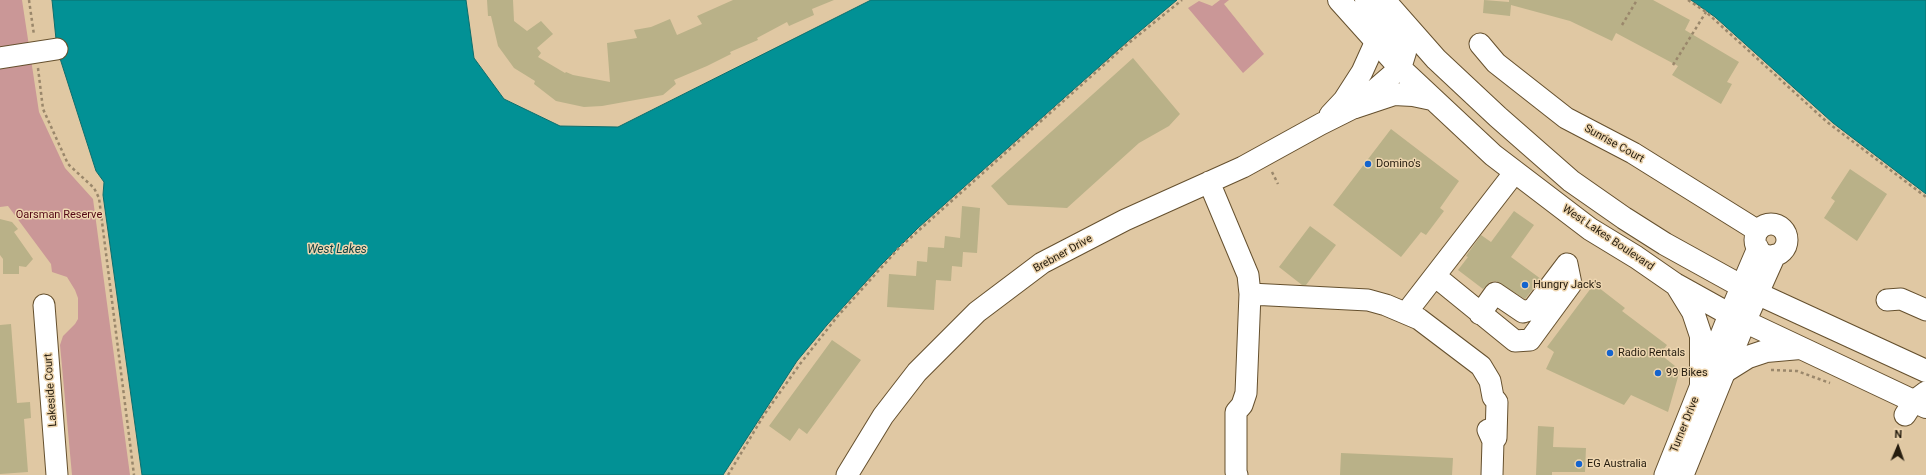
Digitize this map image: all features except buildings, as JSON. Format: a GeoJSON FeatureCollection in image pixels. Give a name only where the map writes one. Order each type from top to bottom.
{"type":"FeatureCollection","features":[{"type":"Feature","properties":{"kind":"main road","name":"West Lakes Boulevard"},"geometry":{"type":"LineString","coordinates":[[1339,0],[1400,68],[1493,155],[1590,229],[1636,257],[1675,284],[1737,318],[1918,404]]}},
{"type":"Feature","properties":{"kind":"main road"},"geometry":{"type":"LineString","coordinates":[[1366,0],[1382,22],[1400,42],[1405,52],[1400,68]]}},
{"type":"Feature","properties":{"kind":"main road"},"geometry":{"type":"LineString","coordinates":[[1384,0],[1436,58],[1498,117],[1571,181],[1665,244],[1749,290],[1926,370]]}},
{"type":"Feature","properties":{"kind":"main road"},"geometry":{"type":"LineString","coordinates":[[1355,107],[1394,94],[1413,95],[1432,99]]}},
{"type":"Feature","properties":{"kind":"main road"},"geometry":{"type":"LineString","coordinates":[[1675,284],[1693,312],[1701,336],[1701,385]]}},
{"type":"Feature","properties":{"kind":"main road"},"geometry":{"type":"LineString","coordinates":[[1724,372],[1748,357],[1766,351],[1801,348]]}},
{"type":"Feature","properties":{"kind":"street","name":"Brebner Drive"},"geometry":{"type":"LineString","coordinates":[[1321,124],[1344,100],[1362,72],[1376,41]]}},
{"type":"Feature","properties":{"kind":"street","name":"Sunrise Court"},"geometry":{"type":"LineString","coordinates":[[1480,44],[1496,63],[1566,118],[1633,153],[1764,245],[1749,290]]}},
{"type":"Feature","properties":{"kind":"street"},"geometry":{"type":"LineString","coordinates":[[0,58],[57,49]]}},
{"type":"Feature","properties":{"kind":"street","name":"Brebner Drive"},"geometry":{"type":"LineString","coordinates":[[847,475],[883,416],[917,372],[977,312],[1042,263],[1125,220],[1243,167],[1355,107],[1400,68]]}},
{"type":"Feature","properties":{"kind":"street"},"geometry":{"type":"LineString","coordinates":[[1406,314],[1515,172]]}},
{"type":"Feature","properties":{"kind":"street"},"geometry":{"type":"LineString","coordinates":[[1209,182],[1248,275],[1250,294],[1246,393],[1242,405],[1236,412],[1236,474]]}},
{"type":"Feature","properties":{"kind":"street"},"geometry":{"type":"LineString","coordinates":[[1435,276],[1480,314],[1515,341],[1530,340],[1571,284],[1567,264],[1533,309],[1524,312],[1496,294],[1480,314]]}},
{"type":"Feature","properties":{"kind":"street","name":"Turner Drive"},"geometry":{"type":"LineString","coordinates":[[1665,475],[1701,385],[1737,318],[1749,290]]}},
{"type":"Feature","properties":{"kind":"street"},"geometry":{"type":"LineString","coordinates":[[1250,294],[1368,300],[1386,304],[1419,319],[1481,366],[1490,381],[1493,397],[1488,403],[1487,428],[1493,441],[1492,475]]}},
{"type":"Feature","properties":{"kind":"street"},"geometry":{"type":"LineString","coordinates":[[1887,300],[1901,299],[1926,310]]}},
{"type":"Feature","properties":{"kind":"street","name":"Lakeside Court"},"geometry":{"type":"LineString","coordinates":[[44,305],[57,475]]}},
{"type":"Feature","properties":{"kind":"street","name":"Turner Drive"},"geometry":{"type":"LineString","coordinates":[[1683,475],[1724,372],[1737,318]]}},
{"type":"Feature","properties":{"kind":"path"},"geometry":{"type":"LineString","coordinates":[[29,0],[43,109],[68,164],[94,188],[99,198],[134,475]]}},
{"type":"Feature","properties":{"kind":"path"},"geometry":{"type":"LineString","coordinates":[[728,475],[764,415],[800,364],[837,317],[898,250],[1125,46],[1182,0]]}},
{"type":"Feature","properties":{"kind":"path"},"geometry":{"type":"LineString","coordinates":[[1622,25],[1637,0]]}},
{"type":"Feature","properties":{"kind":"path"},"geometry":{"type":"LineString","coordinates":[[1688,0],[1706,12],[1827,122],[1926,197]]}},
{"type":"Feature","properties":{"kind":"path"},"geometry":{"type":"LineString","coordinates":[[1673,65],[1706,12]]}},
{"type":"Feature","properties":{"kind":"path"},"geometry":{"type":"LineString","coordinates":[[1272,172],[1278,184]]}},
{"type":"Feature","properties":{"kind":"path"},"geometry":{"type":"LineString","coordinates":[[1766,370],[1797,371],[1834,385]]}},
{"type":"Feature","properties":{"kind":"green space","name":"Oarsman Reserve"},"geometry":{"type":"Polygon","coordinates":[[[0,0],[22,0],[39,112],[65,168],[93,199],[130,475],[72,475],[60,345],[63,336],[78,319],[78,298],[67,277],[52,272],[51,264],[8,206],[0,207],[0,0]]]}},
{"type":"Feature","properties":{"kind":"green space"},"geometry":{"type":"Polygon","coordinates":[[[1220,0],[1229,0],[1224,4],[1264,54],[1243,73],[1188,8],[1199,1],[1212,6],[1220,0]]]}},
{"type":"Feature","properties":{"kind":"water","name":"West Lakes"},"geometry":{"type":"Polygon","coordinates":[[[52,0],[466,0],[474,58],[504,99],[560,126],[618,127],[871,0],[1177,0],[1127,42],[918,228],[882,264],[797,361],[723,475],[142,475],[103,195],[104,182],[96,171],[57,49],[52,0]]]}},
{"type":"Feature","properties":{"kind":"water"},"geometry":{"type":"Polygon","coordinates":[[[1691,0],[1926,0],[1926,194],[1833,123],[1715,17],[1691,0]]]}},
{"type":"Feature","properties":{"kind":"place","name":"Domino's"},"geometry":{"type":"Point","coordinates":[1368,164]}},
{"type":"Feature","properties":{"kind":"place","name":"Hungry Jack's"},"geometry":{"type":"Point","coordinates":[1525,285]}},
{"type":"Feature","properties":{"kind":"place","name":"Radio Rentals"},"geometry":{"type":"Point","coordinates":[1610,353]}},
{"type":"Feature","properties":{"kind":"place","name":"99 Bikes"},"geometry":{"type":"Point","coordinates":[1658,373]}},
{"type":"Feature","properties":{"kind":"place","name":"EG Australia"},"geometry":{"type":"Point","coordinates":[1579,464]}}]}
